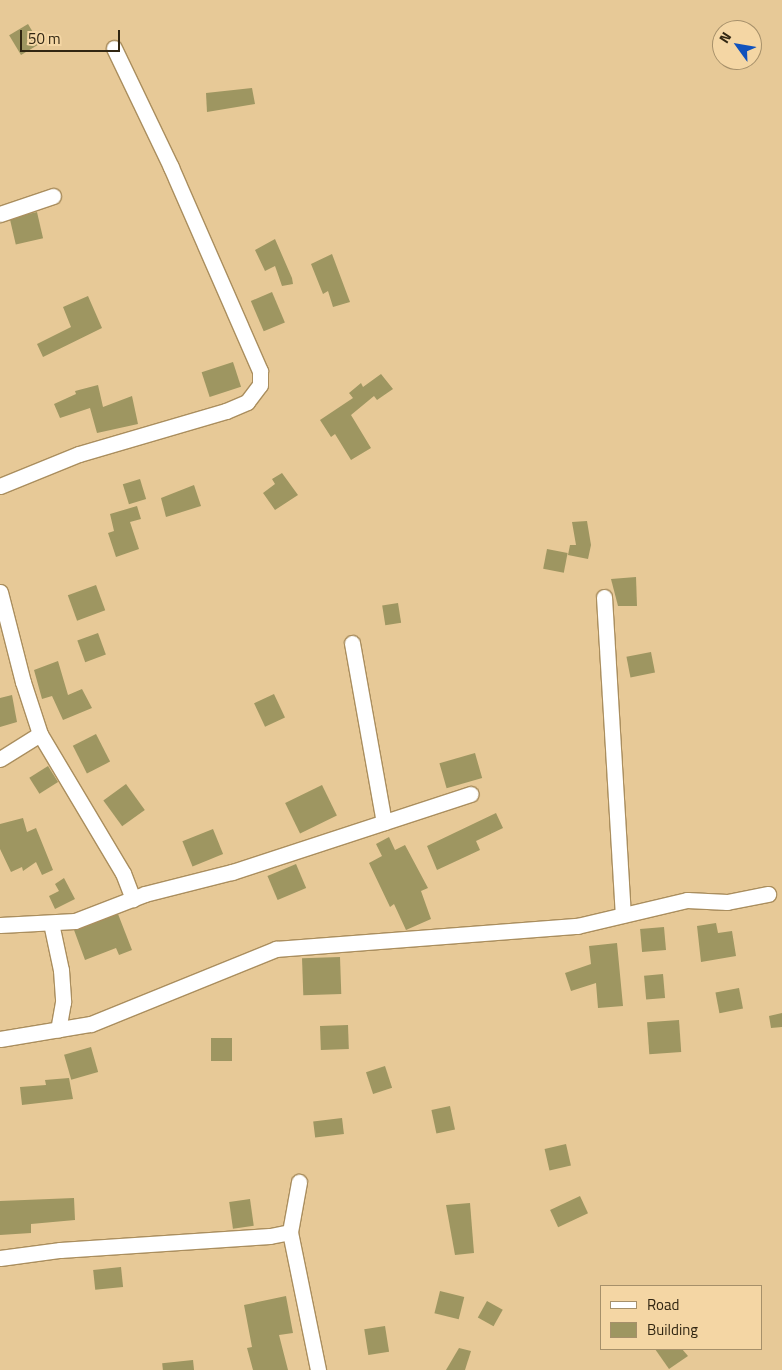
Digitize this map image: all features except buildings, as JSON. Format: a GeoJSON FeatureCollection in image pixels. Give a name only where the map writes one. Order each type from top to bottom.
{"type":"FeatureCollection","features":[{"type":"Feature","properties":{"kind":"street"},"geometry":{"type":"LineString","coordinates":[[0,486],[79,454],[247,402],[260,385],[260,371],[187,202],[114,48]]}},
{"type":"Feature","properties":{"kind":"street"},"geometry":{"type":"LineString","coordinates":[[0,214],[53,196]]}},
{"type":"Feature","properties":{"kind":"street"},"geometry":{"type":"LineString","coordinates":[[0,592],[23,682],[40,734],[123,873],[133,899]]}},
{"type":"Feature","properties":{"kind":"street"},"geometry":{"type":"LineString","coordinates":[[604,597],[623,914]]}},
{"type":"Feature","properties":{"kind":"street"},"geometry":{"type":"LineString","coordinates":[[352,643],[384,822]]}},
{"type":"Feature","properties":{"kind":"street"},"geometry":{"type":"LineString","coordinates":[[0,759],[40,734]]}},
{"type":"Feature","properties":{"kind":"street"},"geometry":{"type":"LineString","coordinates":[[0,925],[75,921],[133,899],[232,872],[470,794]]}},
{"type":"Feature","properties":{"kind":"street"},"geometry":{"type":"LineString","coordinates":[[0,1039],[91,1024],[276,950],[577,926],[687,900],[727,902],[768,894]]}},
{"type":"Feature","properties":{"kind":"street"},"geometry":{"type":"LineString","coordinates":[[51,923],[62,970],[63,1002],[58,1030]]}},
{"type":"Feature","properties":{"kind":"street"},"geometry":{"type":"LineString","coordinates":[[299,1182],[290,1232],[318,1370]]}},
{"type":"Feature","properties":{"kind":"street"},"geometry":{"type":"LineString","coordinates":[[0,1258],[60,1250],[270,1236],[290,1232]]}}]}
